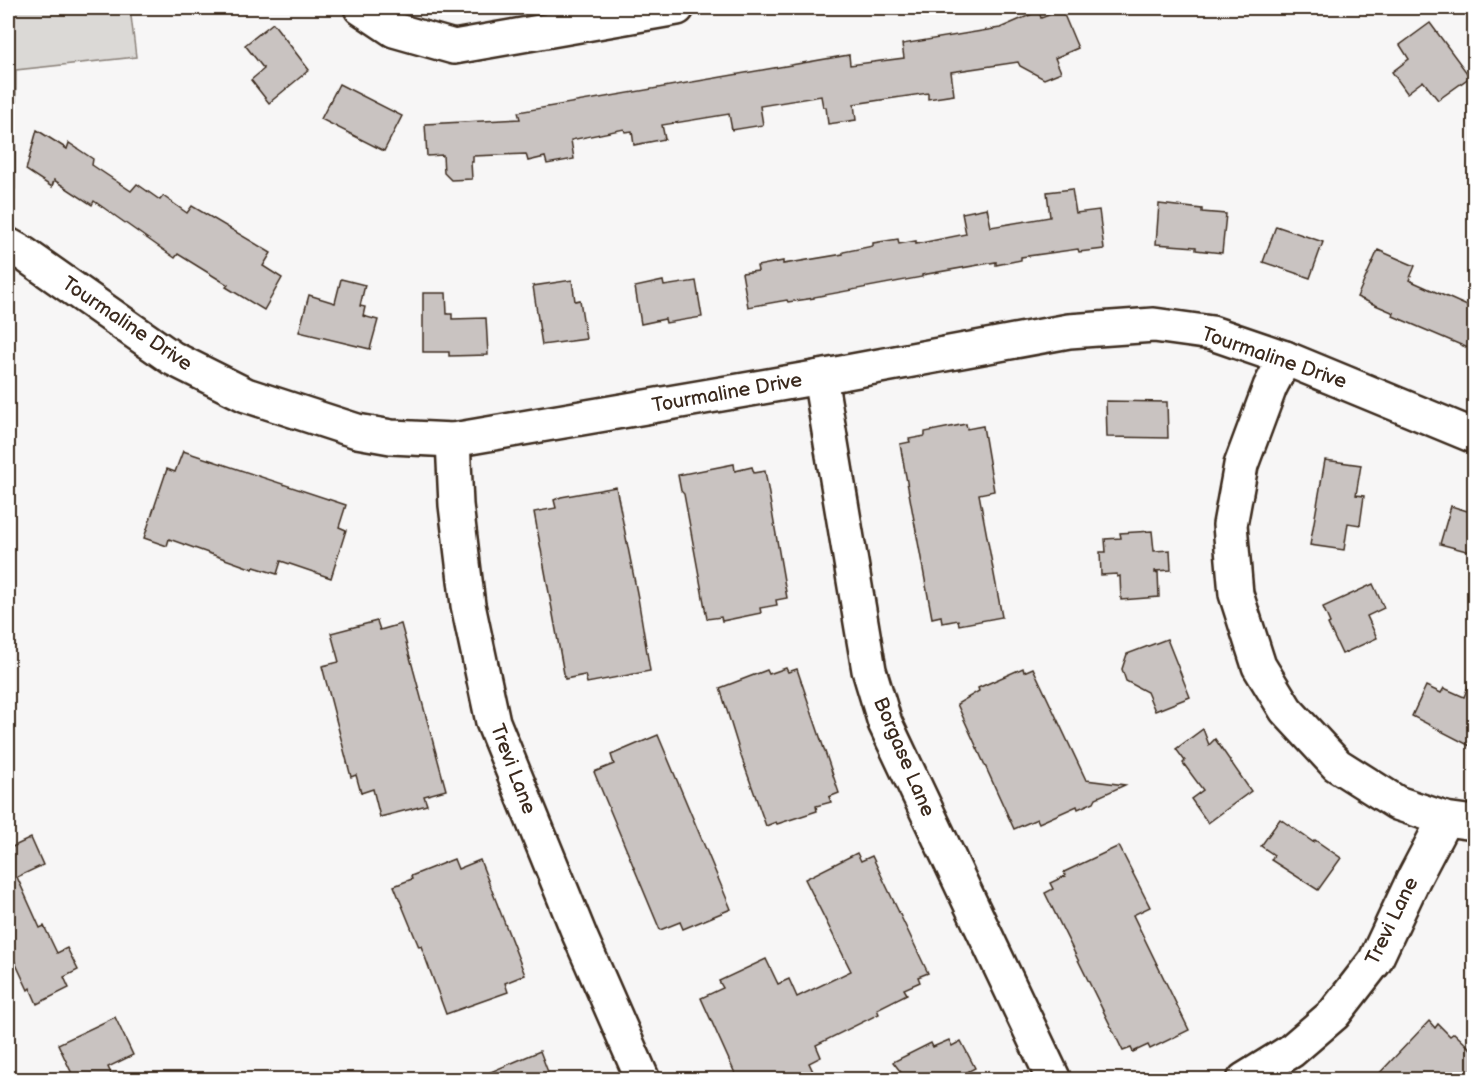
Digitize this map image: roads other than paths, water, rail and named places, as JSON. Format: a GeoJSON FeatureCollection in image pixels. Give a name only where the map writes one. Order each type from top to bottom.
{"type":"FeatureCollection","features":[{"type":"Feature","properties":{"kind":"street"},"geometry":{"type":"LineString","coordinates":[[361,8],[394,30],[454,47],[677,8]]}},
{"type":"Feature","properties":{"kind":"street","name":"Tourmaline Drive"},"geometry":{"type":"LineString","coordinates":[[8,245],[172,358],[246,395],[357,431],[391,437],[453,440],[820,377],[1069,331],[1154,325],[1212,333],[1285,358],[1474,435]]}},
{"type":"Feature","properties":{"kind":"street"},"geometry":{"type":"LineString","coordinates":[[1285,358],[1270,387],[1241,465],[1230,525],[1236,594],[1259,666],[1286,710],[1337,765],[1397,803],[1460,821]]}},
{"type":"Feature","properties":{"kind":"street","name":"Borgase Lane"},"geometry":{"type":"LineString","coordinates":[[820,377],[869,670],[885,723],[1054,1080]]}},
{"type":"Feature","properties":{"kind":"street","name":"Trevi Lane"},"geometry":{"type":"LineString","coordinates":[[453,440],[456,505],[468,605],[493,722],[580,936],[643,1080]]}},
{"type":"Feature","properties":{"kind":"street","name":"Trevi Lane"},"geometry":{"type":"LineString","coordinates":[[1244,1080],[1291,1051],[1334,1014],[1375,962],[1413,878],[1460,821]]}}]}
